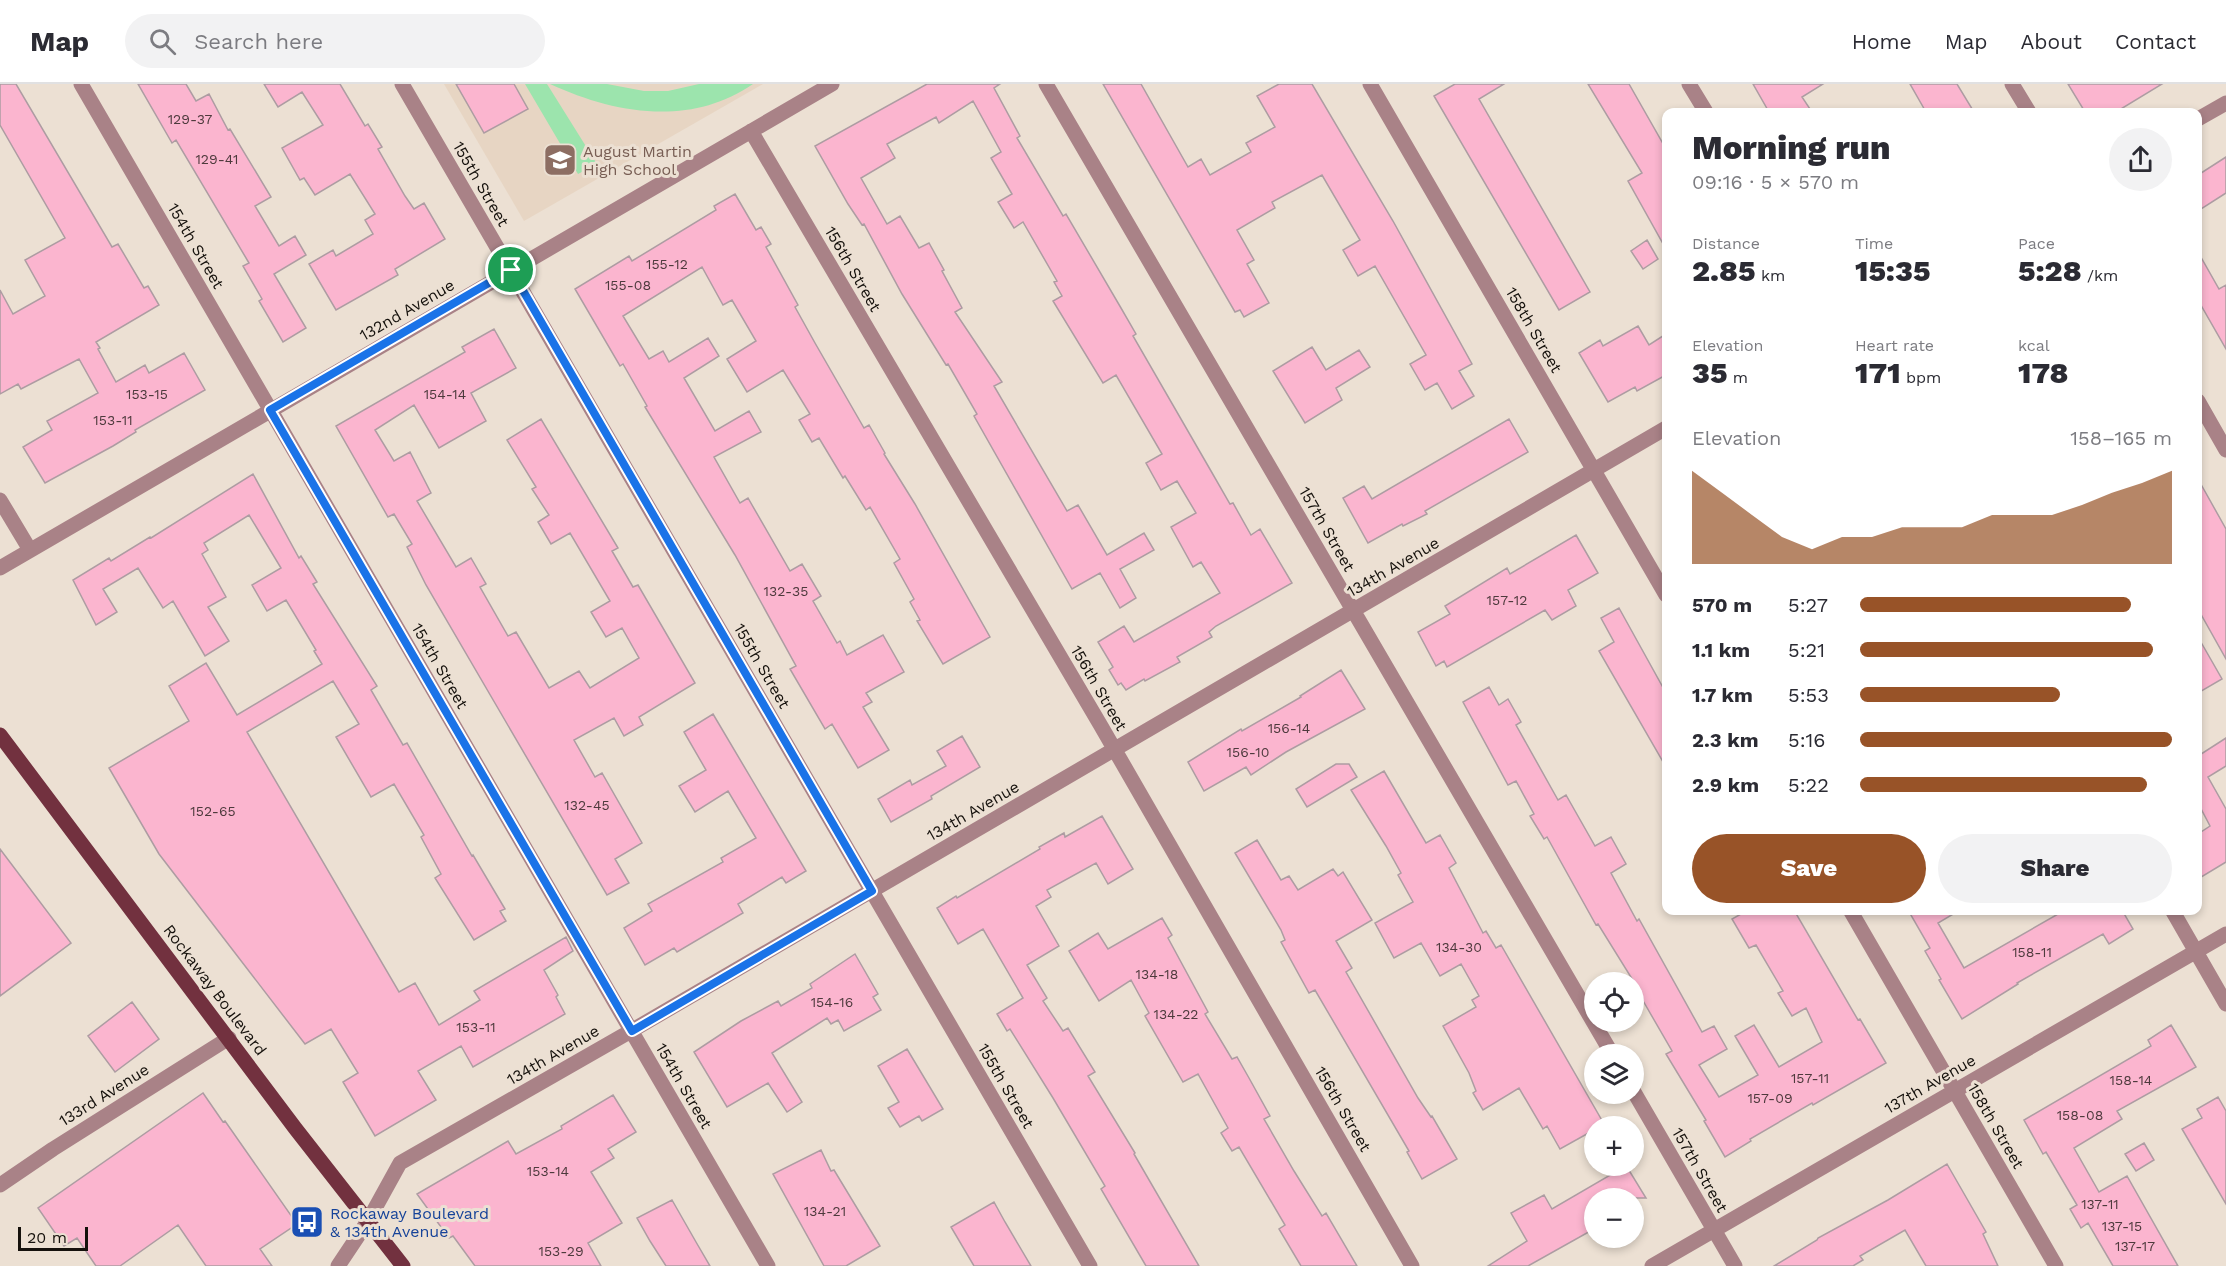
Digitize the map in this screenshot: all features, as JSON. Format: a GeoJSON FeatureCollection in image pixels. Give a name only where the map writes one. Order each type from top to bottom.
{"type":"FeatureCollection","features":[{"type":"Feature","properties":{"kind":"main road","name":"Rockaway Boulevard"},"geometry":{"type":"LineString","coordinates":[[0,735],[403,1266]]}},
{"type":"Feature","properties":{"kind":"street","name":"154th Street"},"geometry":{"type":"LineString","coordinates":[[81,84],[768,1266]]}},
{"type":"Feature","properties":{"kind":"street","name":"155th Street"},"geometry":{"type":"LineString","coordinates":[[402,84],[1090,1266]]}},
{"type":"Feature","properties":{"kind":"street","name":"132nd Avenue"},"geometry":{"type":"LineString","coordinates":[[0,568],[832,84]]}},
{"type":"Feature","properties":{"kind":"street","name":"157th Street"},"geometry":{"type":"LineString","coordinates":[[1046,84],[1606,1044]]}},
{"type":"Feature","properties":{"kind":"street","name":"158th Street"},"geometry":{"type":"LineString","coordinates":[[1370,84],[1662,588]]}},
{"type":"Feature","properties":{"kind":"street"},"geometry":{"type":"LineString","coordinates":[[1689,84],[1704,108]]}},
{"type":"Feature","properties":{"kind":"street"},"geometry":{"type":"LineString","coordinates":[[2012,84],[2027,108]]}},
{"type":"Feature","properties":{"kind":"street"},"geometry":{"type":"LineString","coordinates":[[2202,117],[2226,103]]}},
{"type":"Feature","properties":{"kind":"street","name":"156th Street"},"geometry":{"type":"LineString","coordinates":[[752,131],[1412,1266]]}},
{"type":"Feature","properties":{"kind":"street"},"geometry":{"type":"LineString","coordinates":[[2202,408],[2226,450]]}},
{"type":"Feature","properties":{"kind":"street","name":"134th Avenue"},"geometry":{"type":"LineString","coordinates":[[338,1266],[368,1221],[400,1163],[632,1031],[1662,430]]}},
{"type":"Feature","properties":{"kind":"street"},"geometry":{"type":"LineString","coordinates":[[0,500],[30,550]]}},
{"type":"Feature","properties":{"kind":"street","name":"158th Street"},"geometry":{"type":"LineString","coordinates":[[1853,915],[2056,1266]]}},
{"type":"Feature","properties":{"kind":"street"},"geometry":{"type":"LineString","coordinates":[[2175,915],[2226,1004]]}},
{"type":"Feature","properties":{"kind":"street","name":"137th Avenue"},"geometry":{"type":"LineString","coordinates":[[1652,1266],[2226,934]]}},
{"type":"Feature","properties":{"kind":"street","name":"133rd Avenue"},"geometry":{"type":"LineString","coordinates":[[0,1185],[229,1038]]}},
{"type":"Feature","properties":{"kind":"street","name":"157th Street"},"geometry":{"type":"LineString","coordinates":[[1641,1104],[1735,1266]]}},
{"type":"Feature","properties":{"kind":"shaded area","name":"August Martin High School"},"geometry":{"type":"Polygon","coordinates":[[[444,84],[763,84],[524,221],[444,84]]]}},
{"type":"Feature","properties":{"kind":"green space"},"geometry":{"type":"Polygon","coordinates":[[[525,84],[547,84],[597,164],[578,174],[525,84]]]}},
{"type":"Feature","properties":{"kind":"green space"},"geometry":{"type":"Polygon","coordinates":[[[550,84],[607,84],[644,91],[668,91],[699,84],[753,84],[729,98],[704,106],[679,111],[653,111],[626,109],[600,103],[550,84]]]}},
{"type":"Feature","properties":{"kind":"building"},"geometry":{"type":"Polygon","coordinates":[[[0,84],[16,84],[112,247],[118,244],[144,288],[148,286],[159,305],[96,342],[116,382],[145,365],[149,373],[184,353],[205,390],[135,430],[136,432],[113,446],[45,483],[23,447],[52,430],[47,421],[98,393],[79,359],[21,389],[18,384],[0,394],[0,290],[13,314],[45,296],[25,260],[65,238],[0,125],[0,84]]]}},
{"type":"Feature","properties":{"kind":"building"},"geometry":{"type":"Polygon","coordinates":[[[138,84],[186,84],[196,101],[209,94],[228,130],[230,129],[271,197],[255,206],[279,246],[295,236],[306,255],[274,274],[306,328],[283,342],[259,301],[262,299],[243,266],[249,263],[176,140],[172,143],[138,84]]]}},
{"type":"Feature","properties":{"kind":"building"},"geometry":{"type":"Polygon","coordinates":[[[264,84],[340,84],[365,126],[368,124],[382,147],[378,149],[405,196],[414,209],[424,203],[445,239],[395,269],[398,275],[336,310],[309,264],[333,250],[336,256],[373,234],[365,220],[375,214],[350,174],[315,195],[304,178],[300,180],[282,148],[323,125],[302,92],[278,107],[264,84]]]}},
{"type":"Feature","properties":{"kind":"building"},"geometry":{"type":"Polygon","coordinates":[[[456,84],[514,84],[528,109],[484,133],[456,84]]]}},
{"type":"Feature","properties":{"kind":"building"},"geometry":{"type":"Polygon","coordinates":[[[927,84],[1000,84],[994,88],[1020,136],[1017,138],[1063,216],[1066,214],[1121,308],[1136,334],[1133,336],[1230,504],[1233,503],[1251,535],[1260,529],[1292,583],[1216,626],[1209,632],[1212,637],[1177,657],[1180,662],[1126,690],[1121,683],[1118,685],[1109,670],[1113,667],[1098,642],[1124,626],[1134,642],[1220,593],[1201,562],[1193,567],[1171,527],[1196,513],[1177,481],[1161,490],[1146,463],[1162,454],[1116,375],[1103,383],[1053,301],[1062,296],[1054,282],[1057,281],[1023,222],[1014,228],[998,202],[1012,194],[991,158],[1001,152],[973,101],[939,123],[936,117],[887,144],[895,158],[861,178],[887,224],[900,216],[919,248],[929,243],[962,308],[955,312],[1002,382],[994,386],[1067,511],[1078,505],[1107,555],[1144,533],[1154,550],[1120,569],[1136,598],[1120,608],[1100,573],[1072,589],[974,416],[977,414],[948,364],[946,365],[902,294],[864,224],[862,225],[848,204],[815,146],[927,84]]]}},
{"type":"Feature","properties":{"kind":"building"},"geometry":{"type":"Polygon","coordinates":[[[1103,84],[1141,84],[1188,167],[1201,159],[1210,175],[1251,152],[1246,143],[1275,127],[1257,96],[1279,84],[1312,84],[1393,221],[1472,364],[1459,371],[1474,396],[1452,409],[1437,383],[1425,390],[1410,364],[1426,355],[1375,266],[1358,276],[1343,250],[1360,240],[1322,175],[1272,202],[1275,208],[1237,230],[1254,260],[1247,264],[1269,303],[1244,317],[1240,310],[1235,312],[1103,84]]]}},
{"type":"Feature","properties":{"kind":"building"},"geometry":{"type":"Polygon","coordinates":[[[1455,84],[1504,84],[1479,99],[1590,292],[1559,310],[1434,96],[1455,84]]]}},
{"type":"Feature","properties":{"kind":"building"},"geometry":{"type":"Polygon","coordinates":[[[1588,84],[1629,84],[1662,142],[1662,242],[1628,181],[1642,173],[1588,84]]]}},
{"type":"Feature","properties":{"kind":"building"},"geometry":{"type":"Polygon","coordinates":[[[1753,84],[1823,84],[1802,97],[1809,108],[1767,108],[1753,84]]]}},
{"type":"Feature","properties":{"kind":"building"},"geometry":{"type":"Polygon","coordinates":[[[1910,84],[1957,84],[1972,108],[1924,108],[1910,84]]]}},
{"type":"Feature","properties":{"kind":"building"},"geometry":{"type":"Polygon","coordinates":[[[2068,84],[2162,84],[2123,108],[2083,108],[2068,84]]]}},
{"type":"Feature","properties":{"kind":"building"},"geometry":{"type":"Polygon","coordinates":[[[2226,157],[2226,193],[2202,208],[2202,172],[2226,157]]]}},
{"type":"Feature","properties":{"kind":"building"},"geometry":{"type":"Polygon","coordinates":[[[735,194],[756,230],[761,227],[771,244],[766,247],[798,305],[795,307],[815,343],[864,428],[869,425],[990,637],[943,664],[917,621],[920,620],[910,602],[914,599],[894,563],[900,559],[870,507],[866,510],[819,438],[812,442],[799,420],[810,414],[783,370],[747,392],[727,359],[756,341],[732,300],[723,305],[702,267],[623,316],[649,359],[663,351],[669,362],[708,338],[719,356],[684,378],[715,431],[749,411],[761,432],[714,457],[740,503],[748,498],[790,571],[802,564],[821,596],[813,601],[837,643],[840,641],[847,655],[883,635],[904,672],[866,693],[872,702],[863,707],[889,750],[858,768],[832,724],[825,729],[790,669],[796,666],[735,555],[645,407],[647,406],[623,364],[620,366],[575,289],[629,256],[632,261],[716,210],[714,206],[735,194]]]}},
{"type":"Feature","properties":{"kind":"building"},"geometry":{"type":"Polygon","coordinates":[[[1647,240],[1658,259],[1643,269],[1631,251],[1647,240]]]}},
{"type":"Feature","properties":{"kind":"building"},"geometry":{"type":"Polygon","coordinates":[[[2202,259],[2219,289],[2226,285],[2226,349],[2202,307],[2202,259]]]}},
{"type":"Feature","properties":{"kind":"building"},"geometry":{"type":"Polygon","coordinates":[[[1638,326],[1649,345],[1662,337],[1662,377],[1637,391],[1635,387],[1608,402],[1579,353],[1600,340],[1603,346],[1638,326]]]}},
{"type":"Feature","properties":{"kind":"building"},"geometry":{"type":"Polygon","coordinates":[[[494,329],[516,368],[471,393],[486,421],[439,448],[414,405],[375,430],[394,461],[410,452],[431,493],[417,501],[456,567],[471,558],[486,584],[480,587],[508,636],[516,632],[549,688],[579,671],[590,688],[639,658],[622,628],[606,637],[591,612],[610,601],[570,533],[551,544],[538,522],[549,515],[532,489],[536,487],[507,440],[541,419],[618,548],[612,551],[633,587],[638,585],[695,683],[639,717],[643,725],[624,736],[614,718],[574,740],[595,777],[602,773],[642,843],[615,859],[629,883],[607,895],[426,585],[407,547],[412,544],[394,514],[388,517],[336,426],[465,352],[462,347],[494,329]]]}},
{"type":"Feature","properties":{"kind":"building"},"geometry":{"type":"Polygon","coordinates":[[[1312,347],[1326,370],[1359,350],[1370,367],[1336,388],[1342,400],[1305,423],[1273,371],[1312,347]]]}},
{"type":"Feature","properties":{"kind":"building"},"geometry":{"type":"Polygon","coordinates":[[[1509,419],[1528,452],[1425,511],[1427,514],[1403,526],[1402,524],[1368,543],[1343,498],[1364,486],[1372,499],[1509,419]]]}},
{"type":"Feature","properties":{"kind":"building"},"geometry":{"type":"Polygon","coordinates":[[[253,474],[299,558],[301,556],[317,582],[313,584],[377,686],[371,690],[403,745],[407,743],[505,909],[500,911],[506,921],[474,940],[435,878],[441,874],[421,837],[424,835],[394,784],[371,797],[336,737],[359,724],[333,681],[247,732],[399,992],[415,983],[439,1025],[480,1000],[474,991],[566,937],[573,951],[544,970],[558,995],[556,997],[565,1014],[473,1067],[461,1046],[418,1071],[436,1100],[375,1136],[343,1082],[358,1073],[331,1029],[305,1044],[159,854],[109,768],[189,721],[169,686],[206,663],[237,715],[322,664],[286,600],[267,611],[252,585],[281,568],[249,515],[204,543],[208,550],[202,554],[226,597],[208,607],[229,641],[205,656],[173,601],[163,608],[138,568],[103,589],[117,612],[96,625],[73,580],[109,558],[111,561],[151,538],[253,474]]]}},
{"type":"Feature","properties":{"kind":"building"},"geometry":{"type":"Polygon","coordinates":[[[2202,486],[2226,529],[2226,659],[2202,616],[2202,486]]]}},
{"type":"Feature","properties":{"kind":"building"},"geometry":{"type":"Polygon","coordinates":[[[1576,535],[1598,573],[1568,590],[1576,606],[1552,620],[1545,610],[1447,667],[1444,661],[1436,666],[1418,632],[1450,614],[1445,606],[1507,568],[1510,574],[1576,535]]]}},
{"type":"Feature","properties":{"kind":"building"},"geometry":{"type":"Polygon","coordinates":[[[1619,608],[1662,686],[1662,760],[1599,651],[1614,642],[1601,618],[1619,608]]]}},
{"type":"Feature","properties":{"kind":"building"},"geometry":{"type":"Polygon","coordinates":[[[2202,644],[2222,679],[2202,691],[2202,644]]]}},
{"type":"Feature","properties":{"kind":"building"},"geometry":{"type":"Polygon","coordinates":[[[1341,670],[1365,709],[1286,752],[1251,775],[1246,767],[1204,791],[1188,762],[1241,729],[1242,731],[1301,697],[1341,670]]]}},
{"type":"Feature","properties":{"kind":"building"},"geometry":{"type":"Polygon","coordinates":[[[1489,687],[1499,705],[1508,699],[1521,722],[1516,725],[1558,800],[1566,795],[1595,846],[1611,837],[1626,864],[1611,873],[1637,921],[1639,919],[1702,1032],[1714,1026],[1727,1049],[1699,1065],[1719,1097],[1758,1075],[1735,1036],[1754,1025],[1779,1067],[1822,1042],[1806,1008],[1792,1016],[1778,993],[1783,991],[1756,945],[1749,948],[1732,919],[1739,915],[1797,915],[1858,1020],[1860,1019],[1886,1063],[1750,1139],[1751,1141],[1725,1157],[1704,1121],[1706,1120],[1666,1054],[1672,1051],[1644,1002],[1644,972],[1628,972],[1598,924],[1596,925],[1547,837],[1544,839],[1530,816],[1534,814],[1516,781],[1508,785],[1463,702],[1489,687]]]}},
{"type":"Feature","properties":{"kind":"building"},"geometry":{"type":"Polygon","coordinates":[[[713,714],[806,871],[786,883],[782,877],[738,904],[743,913],[677,952],[674,948],[645,965],[624,928],[652,911],[648,904],[723,862],[721,858],[756,838],[728,791],[695,812],[679,786],[706,770],[684,732],[713,714]]]}},
{"type":"Feature","properties":{"kind":"building"},"geometry":{"type":"Polygon","coordinates":[[[962,736],[980,767],[931,796],[932,799],[891,822],[878,799],[910,780],[912,785],[946,766],[937,751],[962,736]]]}},
{"type":"Feature","properties":{"kind":"building"},"geometry":{"type":"Polygon","coordinates":[[[2226,738],[2226,766],[2208,777],[2226,809],[2226,862],[2202,877],[2202,831],[2210,826],[2202,811],[2202,753],[2226,738]]]}},
{"type":"Feature","properties":{"kind":"building"},"geometry":{"type":"Polygon","coordinates":[[[1336,764],[1349,764],[1357,777],[1307,807],[1296,789],[1336,764]]]}},
{"type":"Feature","properties":{"kind":"building"},"geometry":{"type":"Polygon","coordinates":[[[1384,771],[1426,843],[1440,835],[1456,863],[1449,868],[1483,933],[1486,931],[1496,948],[1501,945],[1584,1089],[1584,1104],[1592,1104],[1599,1116],[1584,1116],[1584,1136],[1560,1149],[1547,1126],[1543,1129],[1519,1088],[1483,1110],[1473,1093],[1476,1091],[1469,1073],[1443,1026],[1476,1007],[1472,1000],[1479,996],[1461,964],[1440,976],[1421,943],[1394,958],[1375,923],[1413,902],[1398,875],[1401,873],[1351,790],[1384,771]]]}},
{"type":"Feature","properties":{"kind":"building"},"geometry":{"type":"Polygon","coordinates":[[[1102,816],[1133,869],[1108,884],[1096,863],[1047,890],[1051,897],[1036,906],[1059,946],[1027,965],[1047,998],[1043,1001],[1063,1031],[1068,1028],[1095,1072],[1088,1076],[1199,1266],[1146,1266],[1101,1189],[1105,1186],[1053,1098],[1010,1029],[1007,1031],[997,1014],[1023,998],[983,929],[958,944],[937,908],[1064,833],[1065,837],[1102,816]]]}},
{"type":"Feature","properties":{"kind":"building"},"geometry":{"type":"Polygon","coordinates":[[[1257,840],[1281,880],[1289,876],[1298,890],[1333,869],[1338,876],[1343,872],[1372,920],[1336,941],[1352,968],[1346,972],[1418,1098],[1432,1116],[1457,1159],[1422,1179],[1407,1152],[1409,1151],[1315,990],[1309,993],[1281,942],[1285,940],[1281,930],[1235,853],[1257,840]]]}},
{"type":"Feature","properties":{"kind":"building"},"geometry":{"type":"Polygon","coordinates":[[[0,849],[71,943],[0,996],[0,849]]]}},
{"type":"Feature","properties":{"kind":"building"},"geometry":{"type":"Polygon","coordinates":[[[1911,915],[1952,915],[1938,923],[1964,968],[2056,915],[2125,915],[2133,929],[2109,944],[2103,934],[2017,983],[1962,1019],[1925,951],[1930,948],[1911,915]]]}},
{"type":"Feature","properties":{"kind":"building"},"geometry":{"type":"Polygon","coordinates":[[[1162,918],[1172,935],[1168,938],[1208,1012],[1205,1014],[1232,1059],[1237,1057],[1270,1116],[1264,1119],[1322,1216],[1326,1213],[1357,1266],[1301,1266],[1279,1229],[1285,1225],[1239,1147],[1232,1151],[1221,1133],[1228,1128],[1198,1074],[1183,1082],[1145,1016],[1149,1013],[1131,980],[1099,1001],[1069,951],[1098,933],[1108,949],[1162,918]]]}},
{"type":"Feature","properties":{"kind":"building"},"geometry":{"type":"Polygon","coordinates":[[[855,954],[878,994],[873,997],[881,1010],[844,1031],[838,1020],[831,1024],[827,1018],[772,1053],[802,1102],[787,1112],[768,1083],[727,1107],[694,1052],[741,1021],[778,1001],[781,1006],[812,988],[810,984],[855,954]]]}},
{"type":"Feature","properties":{"kind":"building"},"geometry":{"type":"Polygon","coordinates":[[[132,1002],[159,1039],[115,1072],[88,1036],[132,1002]]]}},
{"type":"Feature","properties":{"kind":"building"},"geometry":{"type":"Polygon","coordinates":[[[2171,1025],[2196,1067],[2117,1111],[2122,1119],[2074,1148],[2099,1192],[2127,1176],[2178,1266],[2113,1266],[2088,1223],[2081,1228],[2070,1209],[2077,1205],[2046,1152],[2043,1154],[2024,1120],[2151,1046],[2148,1040],[2171,1025]]]}},
{"type":"Feature","properties":{"kind":"building"},"geometry":{"type":"Polygon","coordinates":[[[907,1049],[943,1109],[922,1121],[919,1116],[900,1127],[888,1108],[899,1102],[878,1066],[907,1049]]]}},
{"type":"Feature","properties":{"kind":"building"},"geometry":{"type":"Polygon","coordinates":[[[203,1093],[297,1224],[260,1249],[272,1266],[206,1266],[178,1225],[120,1266],[96,1266],[77,1238],[64,1246],[38,1208],[203,1093]]]}},
{"type":"Feature","properties":{"kind":"building"},"geometry":{"type":"Polygon","coordinates":[[[613,1095],[636,1132],[608,1149],[614,1158],[591,1172],[622,1223],[588,1243],[601,1266],[475,1266],[453,1236],[449,1238],[417,1194],[508,1141],[516,1154],[562,1129],[561,1126],[613,1095]]]}},
{"type":"Feature","properties":{"kind":"building"},"geometry":{"type":"Polygon","coordinates":[[[2218,1097],[2226,1111],[2226,1204],[2182,1129],[2202,1118],[2197,1109],[2218,1097]]]}},
{"type":"Feature","properties":{"kind":"building"},"geometry":{"type":"Polygon","coordinates":[[[2144,1143],[2154,1160],[2136,1171],[2125,1154],[2144,1143]]]}},
{"type":"Feature","properties":{"kind":"building"},"geometry":{"type":"Polygon","coordinates":[[[821,1150],[831,1171],[834,1170],[880,1246],[846,1266],[824,1266],[773,1174],[821,1150]]]}},
{"type":"Feature","properties":{"kind":"building"},"geometry":{"type":"Polygon","coordinates":[[[1947,1164],[1986,1232],[1983,1234],[1998,1266],[1926,1266],[1905,1230],[1860,1256],[1863,1260],[1853,1266],[1774,1266],[1818,1238],[1888,1200],[1947,1164]]]}},
{"type":"Feature","properties":{"kind":"building"},"geometry":{"type":"Polygon","coordinates":[[[1608,1176],[1633,1176],[1640,1188],[1588,1188],[1608,1176]]]}},
{"type":"Feature","properties":{"kind":"building"},"geometry":{"type":"Polygon","coordinates":[[[1584,1190],[1584,1235],[1528,1266],[1488,1266],[1527,1241],[1511,1213],[1544,1195],[1552,1209],[1584,1190]]]}},
{"type":"Feature","properties":{"kind":"building"},"geometry":{"type":"Polygon","coordinates":[[[672,1200],[710,1266],[666,1266],[650,1241],[637,1218],[672,1200]]]}},
{"type":"Feature","properties":{"kind":"building"},"geometry":{"type":"Polygon","coordinates":[[[994,1202],[1031,1266],[974,1266],[951,1227],[994,1202]]]}},
{"type":"Feature","properties":{"kind":"place","name":"August Martin High School"},"geometry":{"type":"Point","coordinates":[560,160]}},
{"type":"Feature","properties":{"kind":"place","name":"Rockaway Boulevard & 134th Avenue"},"geometry":{"type":"Point","coordinates":[307,1222]}},
{"type":"Feature","properties":{"kind":"route"},"geometry":{"type":"LineString","coordinates":[[511,270],[872,891],[632,1031],[270,410],[511,270]]}}]}
